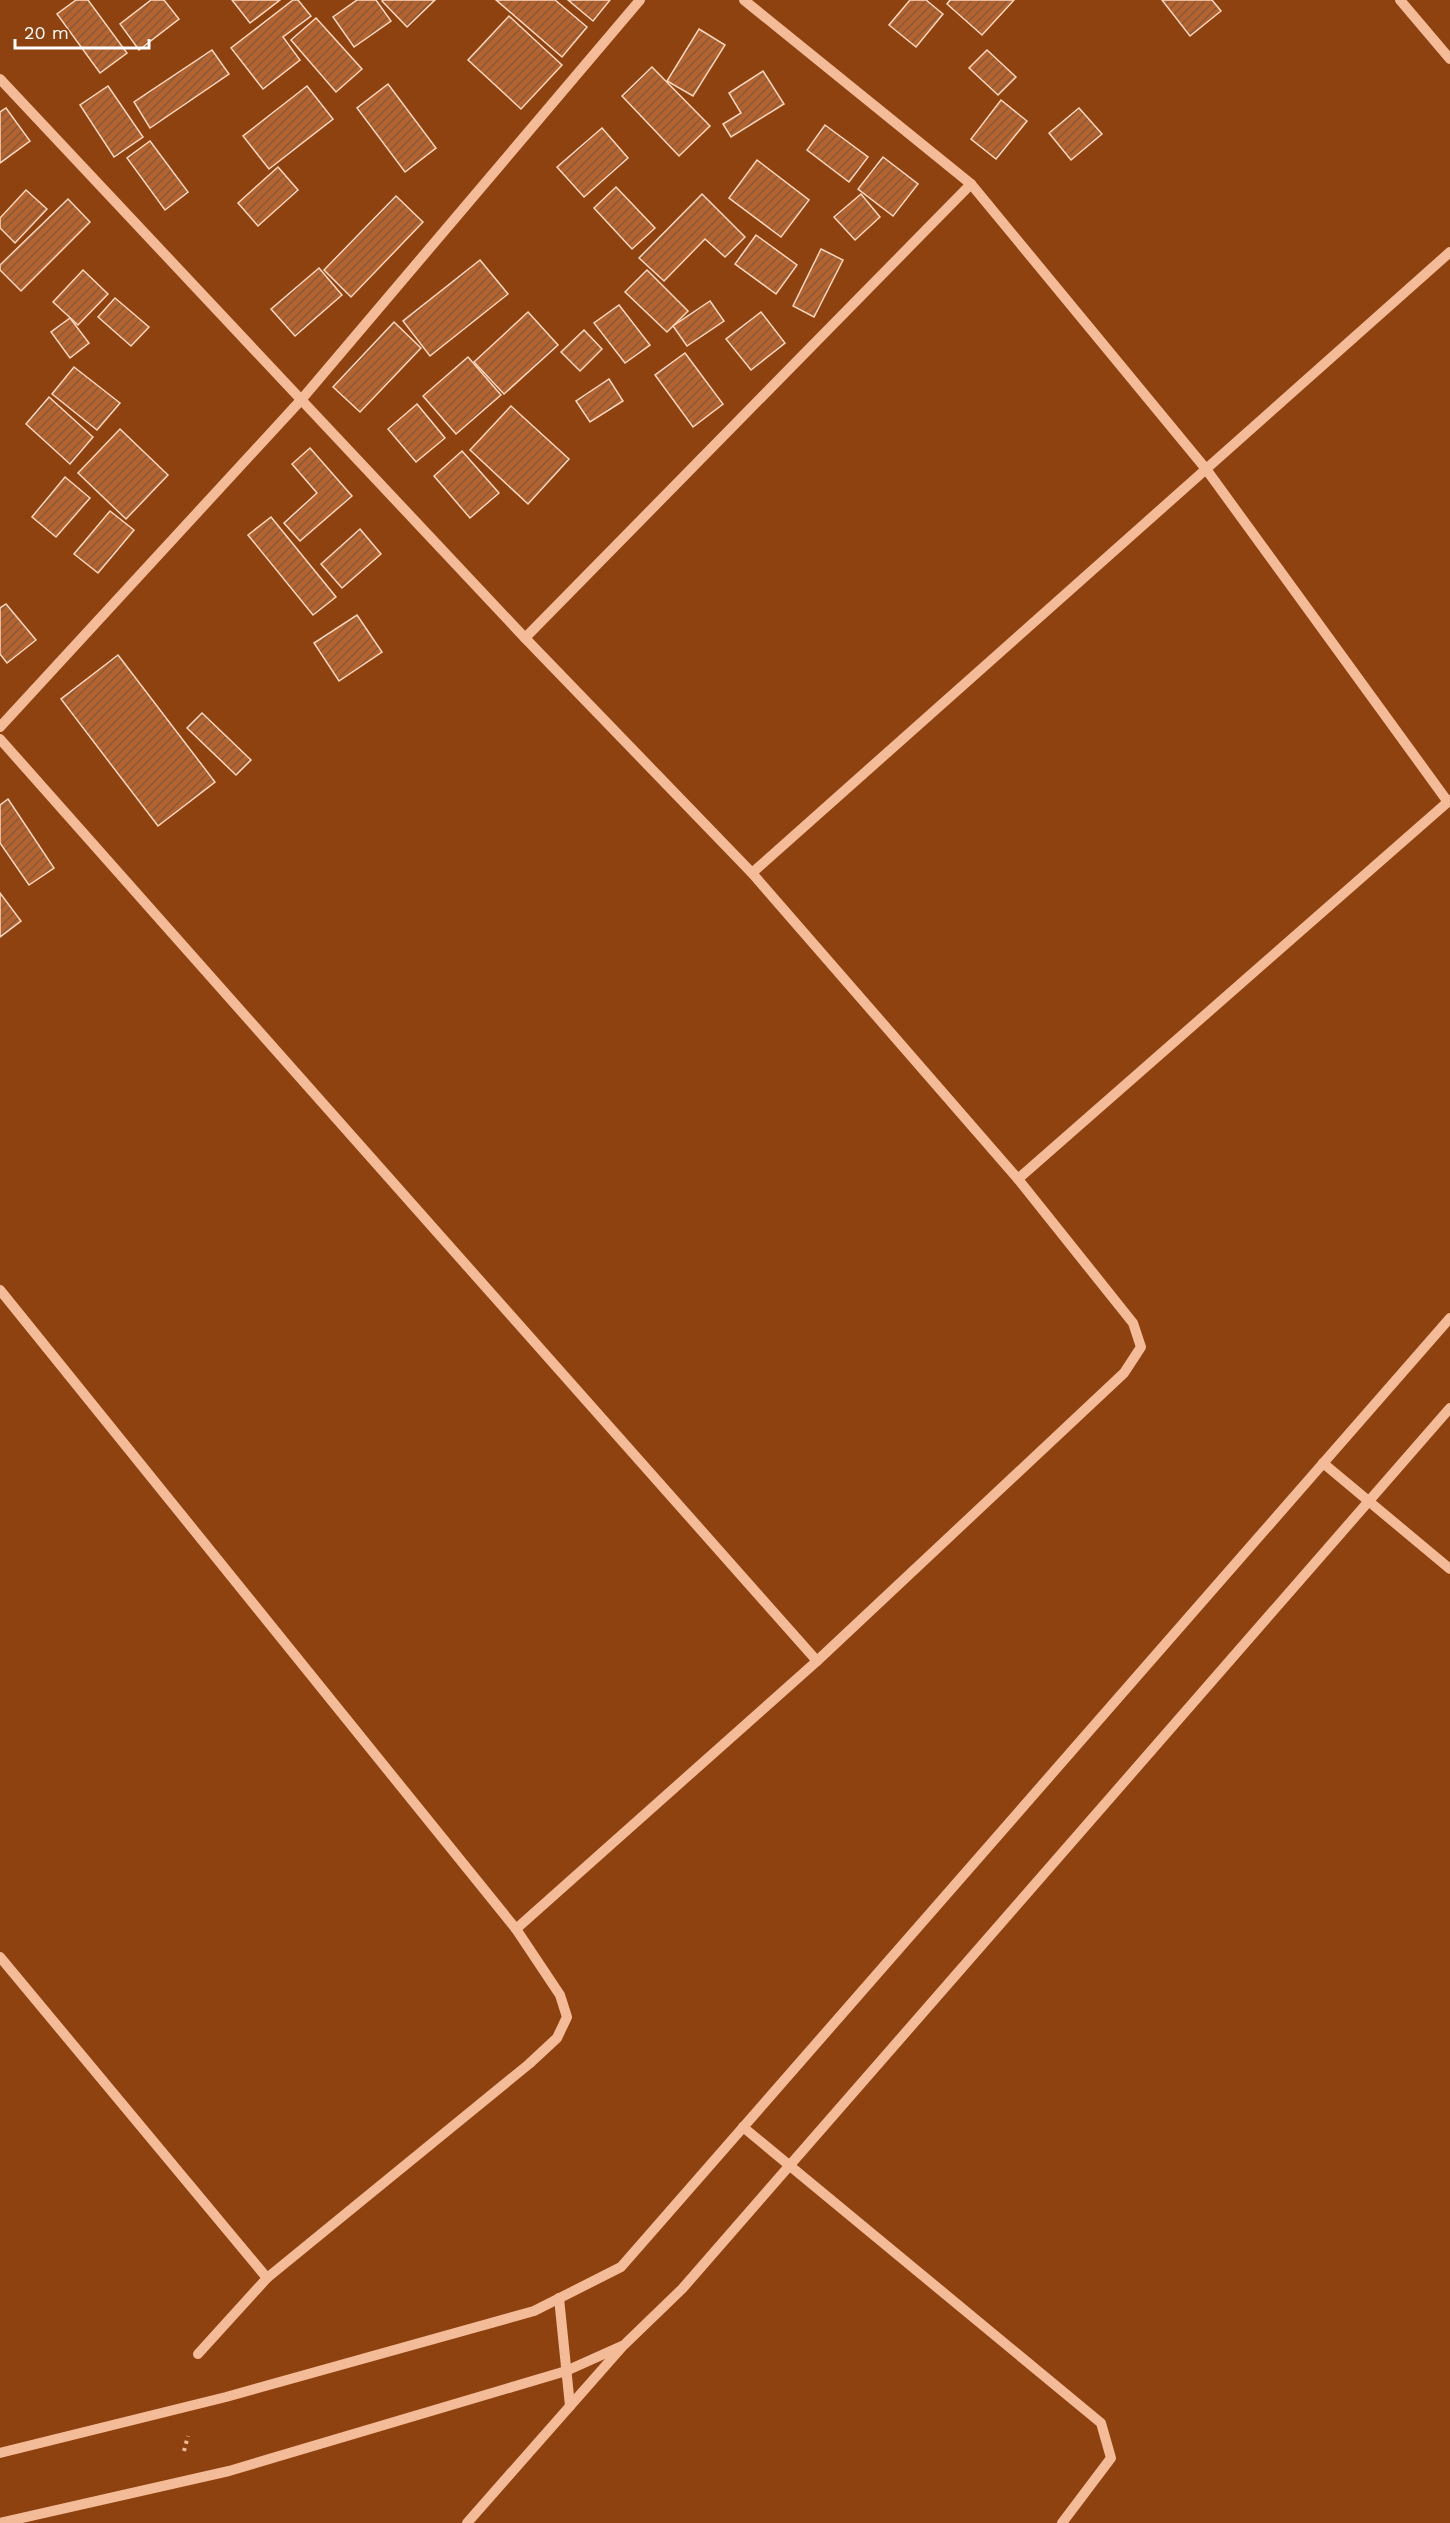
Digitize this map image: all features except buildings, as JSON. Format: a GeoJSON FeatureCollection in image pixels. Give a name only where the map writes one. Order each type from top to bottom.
{"type":"FeatureCollection","features":[{"type":"Feature","properties":{"kind":"street"},"geometry":{"type":"LineString","coordinates":[[0,727],[301,400],[640,0]]}},
{"type":"Feature","properties":{"kind":"street"},"geometry":{"type":"LineString","coordinates":[[744,0],[971,184],[1206,469],[1449,801],[1018,1179]]}},
{"type":"Feature","properties":{"kind":"street"},"geometry":{"type":"LineString","coordinates":[[1400,0],[1450,59]]}},
{"type":"Feature","properties":{"kind":"street"},"geometry":{"type":"LineString","coordinates":[[0,79],[525,638],[752,873],[1018,1179],[1133,1323],[1141,1347],[1124,1373],[817,1661],[516,1929]]}},
{"type":"Feature","properties":{"kind":"street"},"geometry":{"type":"LineString","coordinates":[[525,638],[971,184]]}},
{"type":"Feature","properties":{"kind":"street"},"geometry":{"type":"LineString","coordinates":[[752,873],[1450,252]]}},
{"type":"Feature","properties":{"kind":"street"},"geometry":{"type":"LineString","coordinates":[[0,739],[817,1661]]}},
{"type":"Feature","properties":{"kind":"street"},"geometry":{"type":"LineString","coordinates":[[0,1290],[516,1929],[560,1995],[567,2017],[557,2038],[520,2072],[267,2278],[198,2354]]}},
{"type":"Feature","properties":{"kind":"street"},"geometry":{"type":"LineString","coordinates":[[0,2453],[226,2397],[534,2311],[621,2267],[1450,1318]]}},
{"type":"Feature","properties":{"kind":"street"},"geometry":{"type":"LineString","coordinates":[[467,2523],[624,2345],[682,2289],[1450,1408]]}},
{"type":"Feature","properties":{"kind":"street"},"geometry":{"type":"LineString","coordinates":[[1323,1463],[1450,1569]]}},
{"type":"Feature","properties":{"kind":"street"},"geometry":{"type":"LineString","coordinates":[[0,1958],[267,2278]]}},
{"type":"Feature","properties":{"kind":"street"},"geometry":{"type":"LineString","coordinates":[[743,2127],[1101,2423],[1111,2458],[1062,2523]]}},
{"type":"Feature","properties":{"kind":"street"},"geometry":{"type":"LineString","coordinates":[[560,2298],[570,2406]]}},
{"type":"Feature","properties":{"kind":"street"},"geometry":{"type":"LineString","coordinates":[[0,2523],[229,2471],[566,2371],[624,2345]]}}]}
